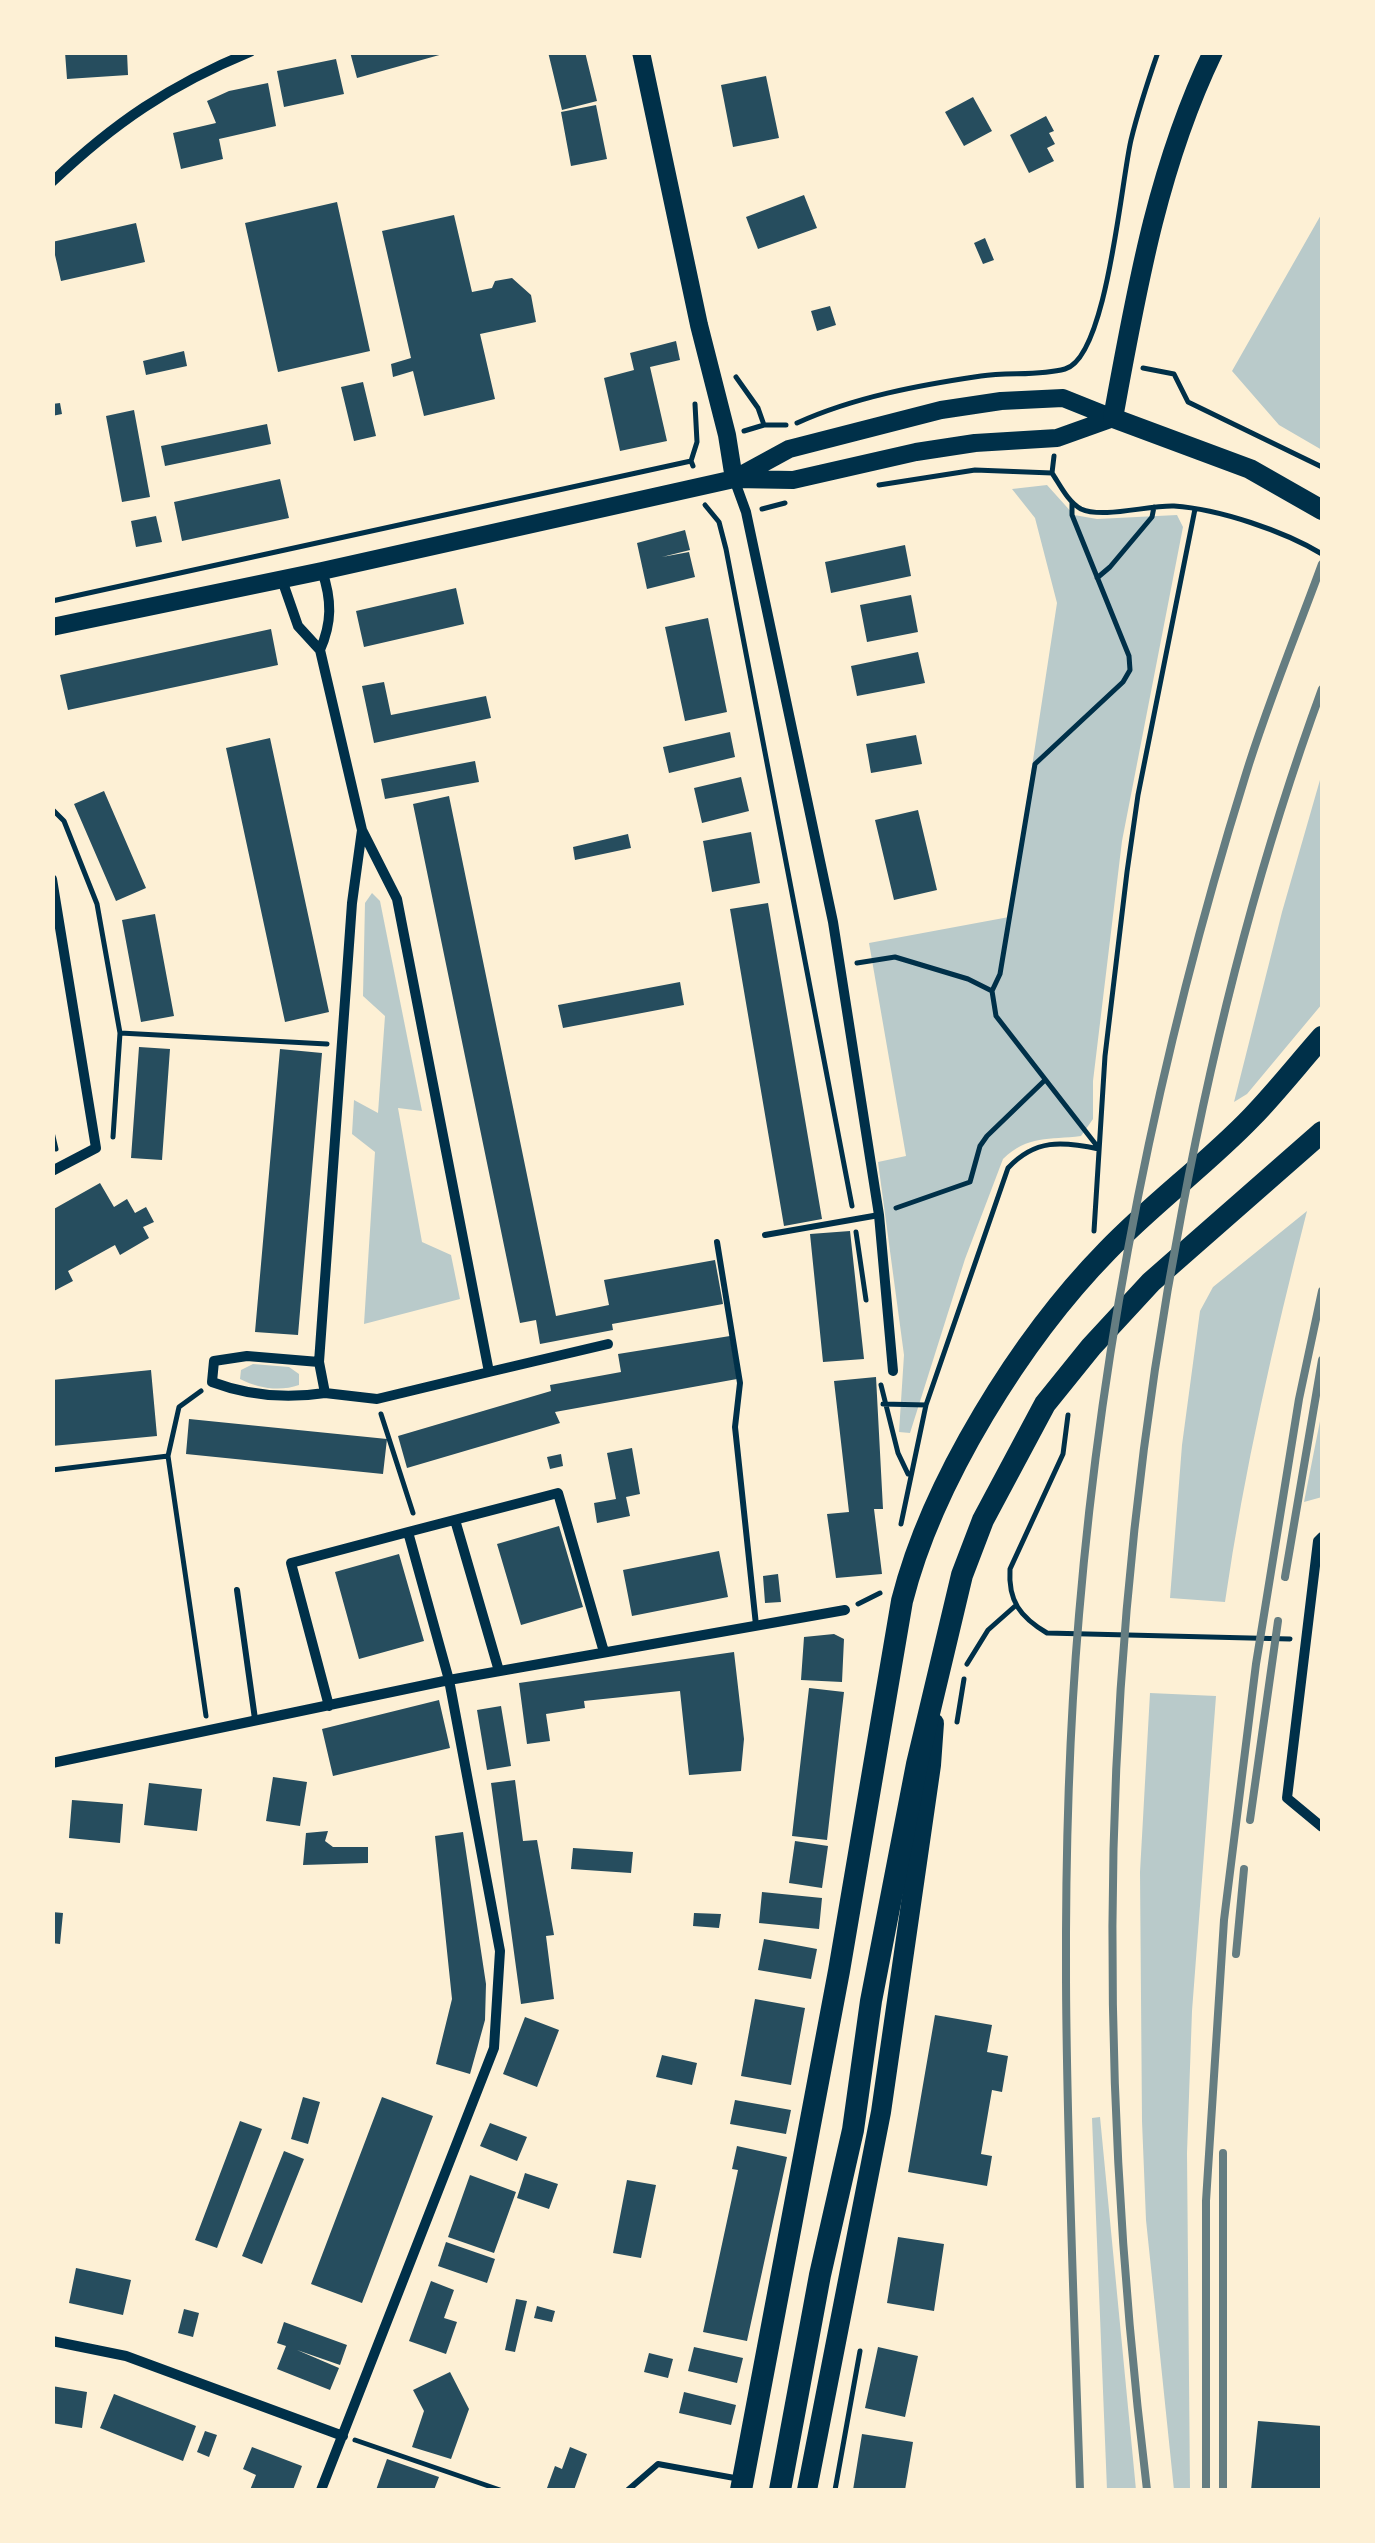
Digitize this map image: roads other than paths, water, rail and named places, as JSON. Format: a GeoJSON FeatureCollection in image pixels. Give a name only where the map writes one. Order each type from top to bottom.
{"type":"FeatureCollection","features":[{"type":"Feature","properties":{"kind":"highway"},"geometry":{"type":"LineString","coordinates":[[742,2485],[839,1972],[902,1601],[914,1554],[986,1412],[1064,1302],[1106,1252],[1252,1118],[1322,1037]]}},
{"type":"Feature","properties":{"kind":"highway"},"geometry":{"type":"LineString","coordinates":[[780,2490],[820,2275],[853,2130],[881,1946],[917,1764],[962,1575],[984,1520],[1045,1404],[1091,1347],[1150,1282],[1322,1132]]}},
{"type":"Feature","properties":{"kind":"main road"},"geometry":{"type":"LineString","coordinates":[[1213,52],[1170,155],[1141,265],[1113,418],[1250,470],[1322,510]]}},
{"type":"Feature","properties":{"kind":"main road"},"geometry":{"type":"LineString","coordinates":[[807,2490],[881,2112],[931,1765],[935,1698]]}},
{"type":"Feature","properties":{"kind":"street"},"geometry":{"type":"LineString","coordinates":[[52,182],[97,139],[146,104],[201,72],[250,52]]}},
{"type":"Feature","properties":{"kind":"street"},"geometry":{"type":"LineString","coordinates":[[641,52],[734,479],[746,512],[840,966],[879,1215],[893,1370]]}},
{"type":"Feature","properties":{"kind":"street"},"geometry":{"type":"LineString","coordinates":[[734,479],[789,449],[941,410],[1001,401],[1063,398],[1113,418]]}},
{"type":"Feature","properties":{"kind":"street"},"geometry":{"type":"LineString","coordinates":[[52,628],[734,479],[794,480],[916,452],[975,443],[1057,438],[1113,418]]}},
{"type":"Feature","properties":{"kind":"street"},"geometry":{"type":"LineString","coordinates":[[320,650],[330,627],[329,593],[322,572]]}},
{"type":"Feature","properties":{"kind":"street"},"geometry":{"type":"LineString","coordinates":[[282,580],[298,626],[320,650],[362,830],[397,899],[490,1372]]}},
{"type":"Feature","properties":{"kind":"street"},"geometry":{"type":"LineString","coordinates":[[325,1394],[319,1362],[352,903],[362,830]]}},
{"type":"Feature","properties":{"kind":"street"},"geometry":{"type":"LineString","coordinates":[[52,879],[96,1148],[52,1171]]}},
{"type":"Feature","properties":{"kind":"street"},"geometry":{"type":"LineString","coordinates":[[319,1362],[247,1356],[214,1361],[212,1382],[238,1392],[296,1398],[325,1394],[377,1399],[608,1344]]}},
{"type":"Feature","properties":{"kind":"street"},"geometry":{"type":"LineString","coordinates":[[329,1706],[292,1563],[558,1492],[604,1652]]}},
{"type":"Feature","properties":{"kind":"street"},"geometry":{"type":"LineString","coordinates":[[455,1520],[499,1671]]}},
{"type":"Feature","properties":{"kind":"street"},"geometry":{"type":"LineString","coordinates":[[321,2490],[494,2048],[500,1951],[448,1680],[413,1531]]}},
{"type":"Feature","properties":{"kind":"street"},"geometry":{"type":"LineString","coordinates":[[1322,1537],[1318,1541],[1288,1798],[1322,1826]]}},
{"type":"Feature","properties":{"kind":"street"},"geometry":{"type":"LineString","coordinates":[[52,1764],[448,1680],[845,1610]]}},
{"type":"Feature","properties":{"kind":"street"},"geometry":{"type":"LineString","coordinates":[[52,2341],[126,2356],[343,2436]]}},
{"type":"Feature","properties":{"kind":"lane"},"geometry":{"type":"LineString","coordinates":[[764,1235],[879,1215]]}},
{"type":"Feature","properties":{"kind":"lane"},"geometry":{"type":"LineString","coordinates":[[716,1242],[740,1383],[736,1427],[756,1625]]}},
{"type":"Feature","properties":{"kind":"lane"},"geometry":{"type":"LineString","coordinates":[[237,1590],[255,1720]]}},
{"type":"Feature","properties":{"kind":"lane"},"geometry":{"type":"LineString","coordinates":[[628,2490],[658,2464],[742,2485]]}},
{"type":"Feature","properties":{"kind":"railway"},"geometry":{"type":"LineString","coordinates":[[1080,2490],[1069,2162],[1067,1834],[1079,1615],[1103,1402],[1139,1192],[1187,983],[1254,750],[1322,564]]}},
{"type":"Feature","properties":{"kind":"railway"},"geometry":{"type":"LineString","coordinates":[[1147,2490],[1118,2167],[1113,2008],[1120,1691],[1134,1532],[1154,1372],[1209,1079],[1259,882],[1322,689]]}},
{"type":"Feature","properties":{"kind":"railway"},"geometry":{"type":"LineString","coordinates":[[1206,2490],[1206,2201],[1224,1920],[1256,1664],[1299,1399],[1322,1291]]}},
{"type":"Feature","properties":{"kind":"railway"},"geometry":{"type":"LineString","coordinates":[[1285,1577],[1322,1360]]}},
{"type":"Feature","properties":{"kind":"railway"},"geometry":{"type":"LineString","coordinates":[[1250,1820],[1278,1621]]}},
{"type":"Feature","properties":{"kind":"railway"},"geometry":{"type":"LineString","coordinates":[[1236,1954],[1244,1869]]}},
{"type":"Feature","properties":{"kind":"railway"},"geometry":{"type":"LineString","coordinates":[[1223,2153],[1223,2490]]}}]}
